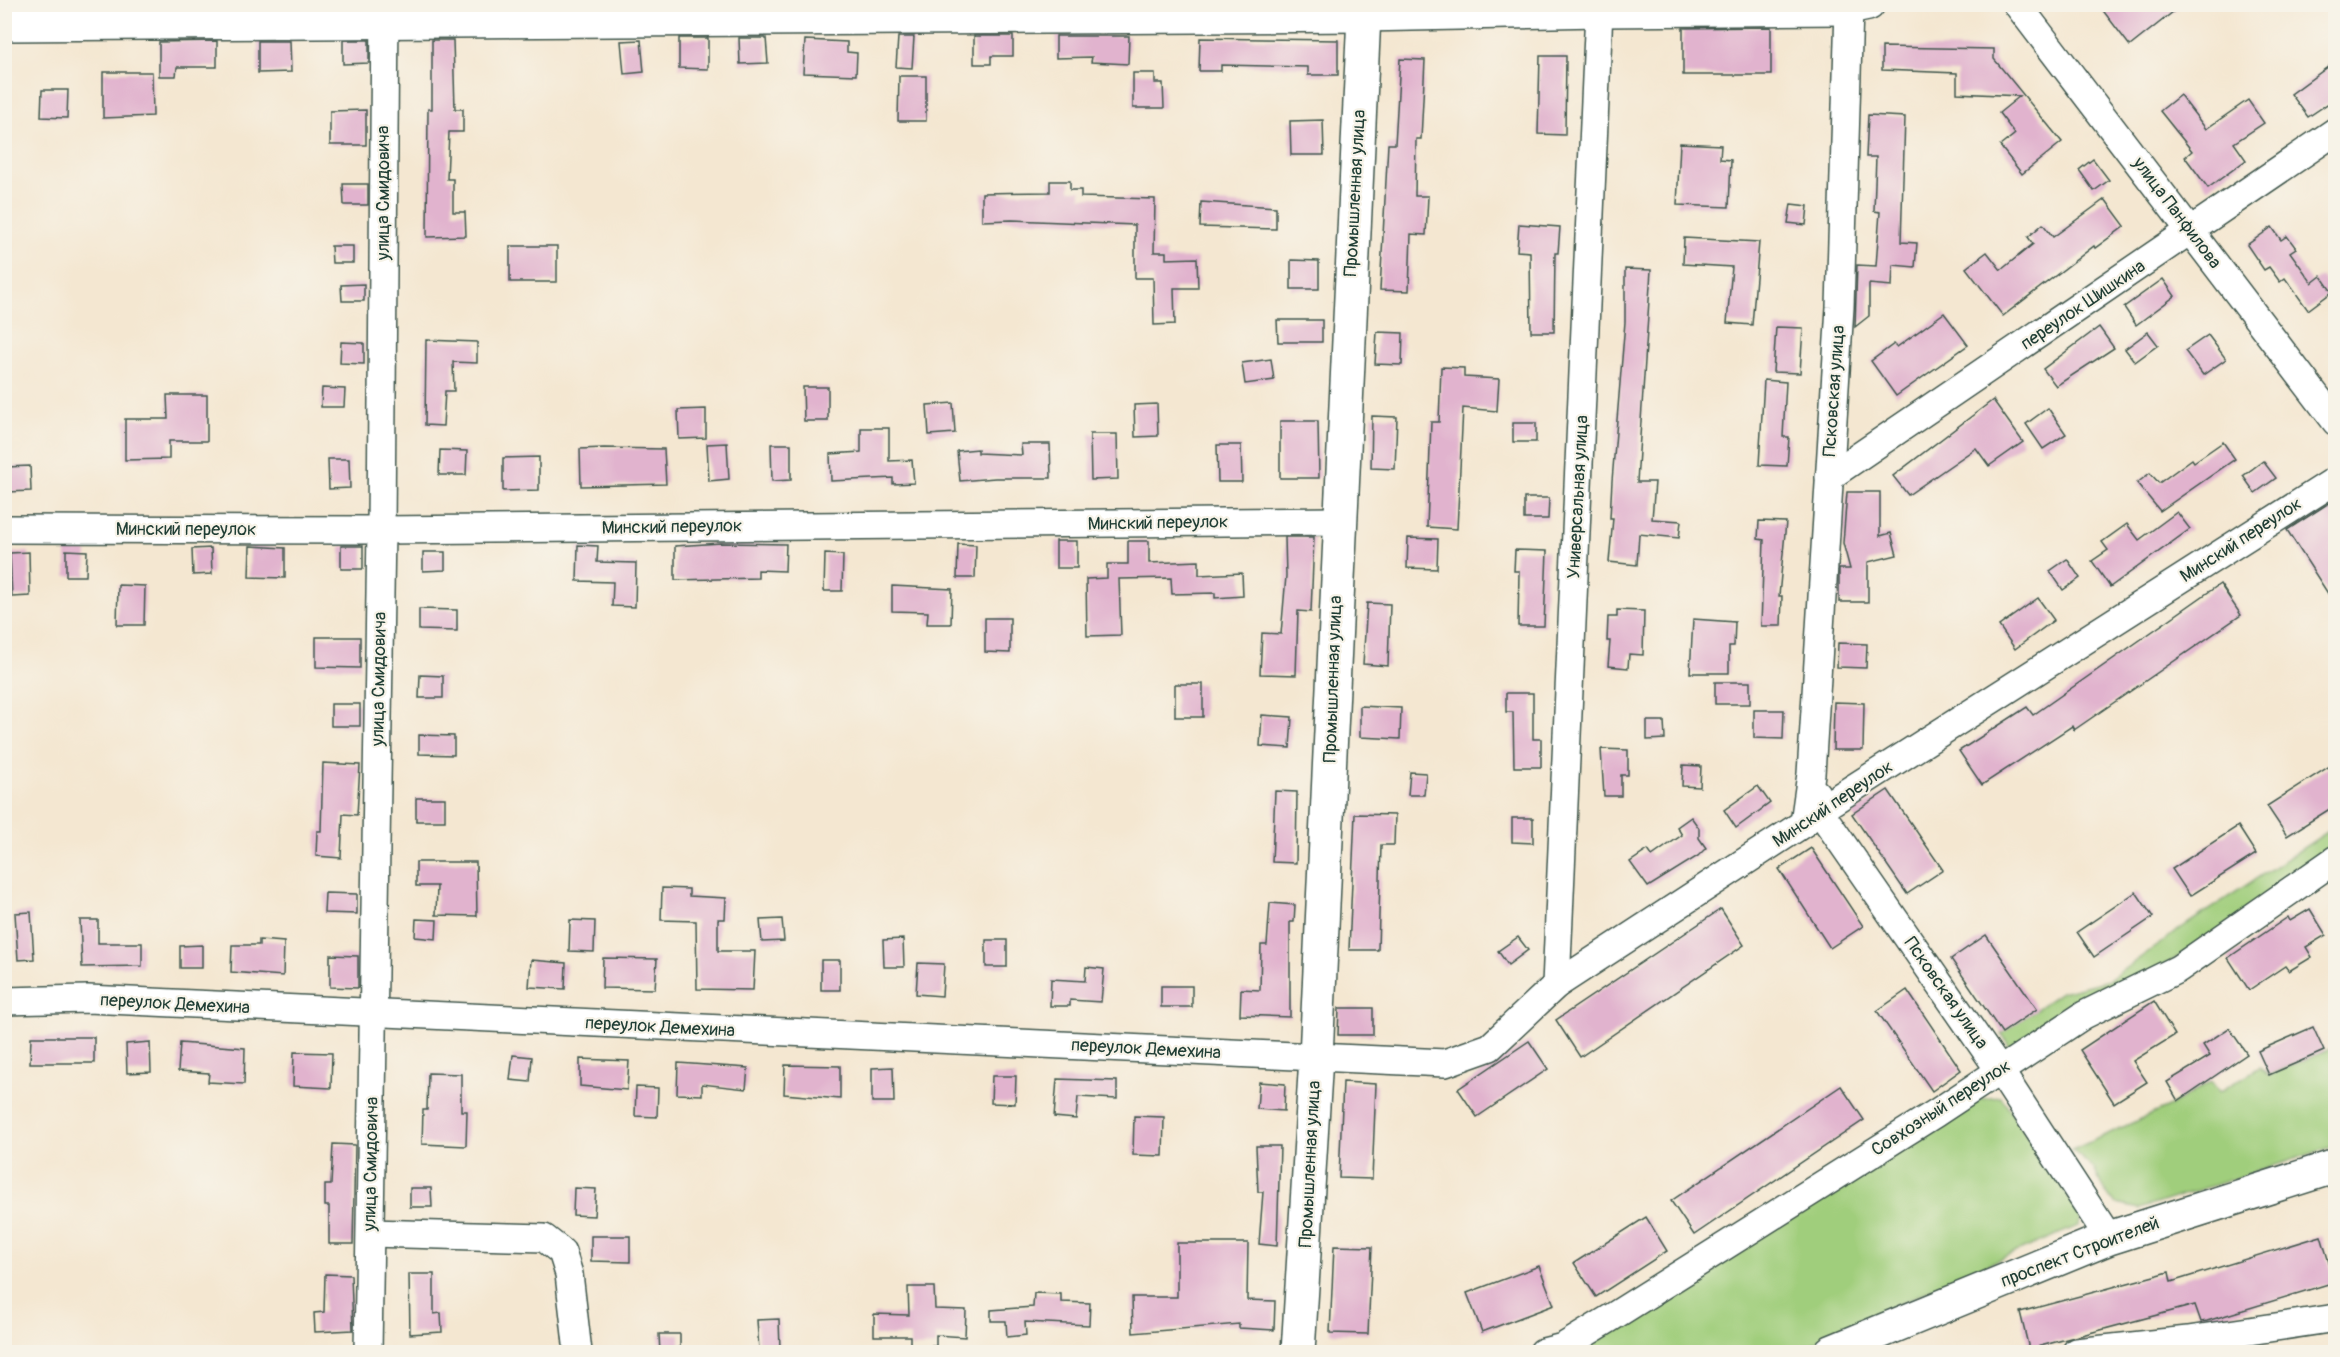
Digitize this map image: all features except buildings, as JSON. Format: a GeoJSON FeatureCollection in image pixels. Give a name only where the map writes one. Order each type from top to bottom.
{"type":"FeatureCollection","features":[{"type":"Feature","properties":{"kind":"main road"},"geometry":{"type":"LineString","coordinates":[[4,24],[385,13],[1599,10],[1858,6]]}},
{"type":"Feature","properties":{"kind":"main road","name":"Промышленная улица"},"geometry":{"type":"LineString","coordinates":[[1298,1353],[1316,1057],[1364,10]]}},
{"type":"Feature","properties":{"kind":"main road","name":"проспект Строителей"},"geometry":{"type":"LineString","coordinates":[[1831,1353],[2109,1238],[2336,1166]]}},
{"type":"Feature","properties":{"kind":"street","name":"улица Панфилова"},"geometry":{"type":"LineString","coordinates":[[2017,4],[2336,422]]}},
{"type":"Feature","properties":{"kind":"street","name":"Псковская улица"},"geometry":{"type":"LineString","coordinates":[[1858,6],[1811,774],[1812,817],[2000,1071],[2109,1238]]}},
{"type":"Feature","properties":{"kind":"street","name":"Универсальная улица"},"geometry":{"type":"LineString","coordinates":[[1556,985],[1599,10]]}},
{"type":"Feature","properties":{"kind":"street","name":"улица Смидовича"},"geometry":{"type":"LineString","coordinates":[[368,1353],[381,530],[385,13]]}},
{"type":"Feature","properties":{"kind":"street","name":"переулок Шишкина"},"geometry":{"type":"LineString","coordinates":[[1828,477],[2192,232],[2336,131]]}},
{"type":"Feature","properties":{"kind":"street","name":"Минский переулок"},"geometry":{"type":"LineString","coordinates":[[1316,1057],[1445,1063],[1490,1047],[1556,985],[1812,817],[2336,480]]}},
{"type":"Feature","properties":{"kind":"street","name":"Минский переулок"},"geometry":{"type":"LineString","coordinates":[[4,529],[381,530],[1339,521]]}},
{"type":"Feature","properties":{"kind":"street","name":"Совхозный переулок"},"geometry":{"type":"LineString","coordinates":[[1544,1353],[1563,1347],[1600,1325],[2000,1071],[2084,1015],[2178,969],[2336,859]]}},
{"type":"Feature","properties":{"kind":"street","name":"переулок Демехина"},"geometry":{"type":"LineString","coordinates":[[4,1000],[88,999],[1316,1057]]}},
{"type":"Feature","properties":{"kind":"street"},"geometry":{"type":"LineString","coordinates":[[371,1233],[544,1238],[562,1252],[569,1274],[578,1353]]}},
{"type":"Feature","properties":{"kind":"street"},"geometry":{"type":"LineString","coordinates":[[2076,1353],[2149,1348],[2336,1318]]}},
{"type":"Feature","properties":{"kind":"green space"},"geometry":{"type":"Polygon","coordinates":[[[2335,827],[2335,851],[2214,937],[2011,1050],[2002,1033],[2061,992],[2109,980],[2187,924],[2335,827]]]}},
{"type":"Feature","properties":{"kind":"green space"},"geometry":{"type":"Polygon","coordinates":[[[2335,1047],[2335,1146],[2140,1209],[2117,1204],[2105,1192],[2094,1169],[2072,1150],[2170,1106],[2211,1081],[2219,1092],[2260,1067],[2269,1075],[2335,1047]]]}},
{"type":"Feature","properties":{"kind":"green space"},"geometry":{"type":"Polygon","coordinates":[[[2001,1097],[2082,1217],[2078,1226],[1964,1274],[1794,1352],[1571,1352],[1981,1099],[2001,1097]]]}}]}
